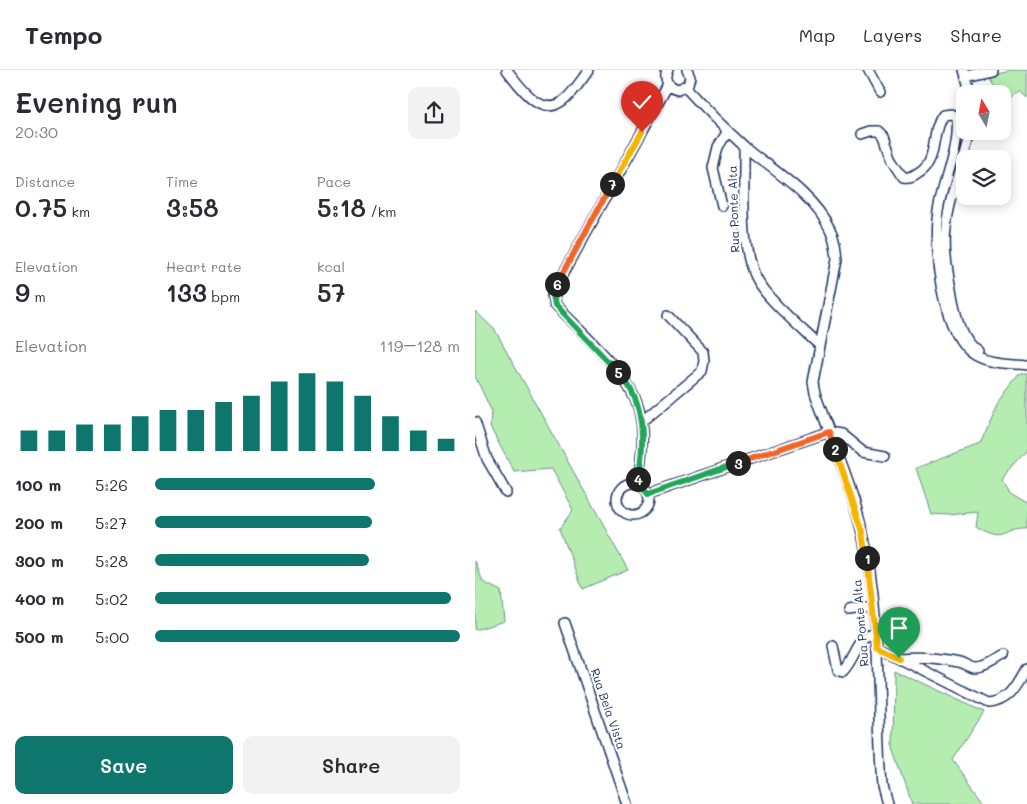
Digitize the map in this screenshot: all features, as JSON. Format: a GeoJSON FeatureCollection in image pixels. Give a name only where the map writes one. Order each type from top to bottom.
{"type":"FeatureCollection","features":[{"type":"Feature","properties":{"kind":"street"},"geometry":{"type":"LineString","coordinates":[[507,70],[531,99],[551,106],[564,100],[589,70]]}},
{"type":"Feature","properties":{"kind":"street"},"geometry":{"type":"LineString","coordinates":[[668,70],[665,78],[668,85],[674,89],[685,87]]}},
{"type":"Feature","properties":{"kind":"street"},"geometry":{"type":"LineString","coordinates":[[685,87],[690,77],[687,70]]}},
{"type":"Feature","properties":{"kind":"street"},"geometry":{"type":"LineString","coordinates":[[868,70],[880,92]]}},
{"type":"Feature","properties":{"kind":"street"},"geometry":{"type":"LineString","coordinates":[[966,73],[991,70]]}},
{"type":"Feature","properties":{"kind":"street"},"geometry":{"type":"LineString","coordinates":[[637,484],[643,455],[639,409],[625,379],[555,306],[553,295],[668,85]]}},
{"type":"Feature","properties":{"kind":"street"},"geometry":{"type":"LineString","coordinates":[[685,87],[744,146],[804,195],[823,217],[831,230],[837,258],[820,346]]}},
{"type":"Feature","properties":{"kind":"street"},"geometry":{"type":"LineString","coordinates":[[862,134],[879,131],[884,136],[892,159],[904,177],[911,177],[925,168],[930,161],[938,121],[943,115],[951,114],[956,117],[958,133],[938,208],[937,258],[943,293],[954,329],[964,348],[987,360],[1027,364]]}},
{"type":"Feature","properties":{"kind":"street"},"geometry":{"type":"LineString","coordinates":[[722,206],[713,168],[719,147],[728,131]]}},
{"type":"Feature","properties":{"kind":"street"},"geometry":{"type":"LineString","coordinates":[[967,140],[950,201],[946,228],[947,267],[957,317],[965,338],[972,347],[981,353],[994,357],[1027,360]]}},
{"type":"Feature","properties":{"kind":"street","name":"Rua Ponte Alta"},"geometry":{"type":"LineString","coordinates":[[744,146],[746,242],[750,266],[762,287],[820,346],[813,382],[815,393],[863,532],[876,633],[882,786],[887,804]]}},
{"type":"Feature","properties":{"kind":"street"},"geometry":{"type":"LineString","coordinates":[[641,422],[702,372],[703,352],[668,315]]}},
{"type":"Feature","properties":{"kind":"street"},"geometry":{"type":"LineString","coordinates":[[475,422],[487,459],[506,492]]}},
{"type":"Feature","properties":{"kind":"street"},"geometry":{"type":"LineString","coordinates":[[648,494],[829,432],[841,434],[863,452],[885,456]]}},
{"type":"Feature","properties":{"kind":"street"},"geometry":{"type":"LineString","coordinates":[[637,484],[642,486],[648,494],[647,506],[639,514],[633,515],[622,510],[618,505],[618,494],[626,485],[637,484]]}},
{"type":"Feature","properties":{"kind":"street"},"geometry":{"type":"LineString","coordinates":[[849,611],[873,607]]}},
{"type":"Feature","properties":{"kind":"street","name":"Rua Bela Vista"},"geometry":{"type":"LineString","coordinates":[[565,623],[603,729],[627,804]]}},
{"type":"Feature","properties":{"kind":"street"},"geometry":{"type":"LineString","coordinates":[[833,646],[838,670],[843,672],[851,665],[859,643],[868,635],[876,633]]}},
{"type":"Feature","properties":{"kind":"street"},"geometry":{"type":"LineString","coordinates":[[877,647],[989,703],[1004,701],[1027,669]]}},
{"type":"Feature","properties":{"kind":"street"},"geometry":{"type":"LineString","coordinates":[[899,658],[930,657],[960,662],[974,668],[983,666],[1003,656]]}},
{"type":"Feature","properties":{"kind":"green space"},"geometry":{"type":"Polygon","coordinates":[[[1008,70],[1027,70],[1027,98],[1020,91],[1011,97],[1011,85],[993,85],[987,75],[1008,70]]]}},
{"type":"Feature","properties":{"kind":"green space"},"geometry":{"type":"Polygon","coordinates":[[[475,311],[495,330],[628,570],[583,589],[560,528],[573,510],[551,469],[514,472],[490,427],[491,410],[475,376],[475,311]]]}},
{"type":"Feature","properties":{"kind":"green space"},"geometry":{"type":"Polygon","coordinates":[[[1021,374],[1027,374],[1027,451],[1002,479],[1010,493],[1027,503],[1027,529],[1019,529],[999,536],[976,527],[978,512],[949,515],[931,514],[916,468],[980,444],[998,403],[1021,374]]]}},
{"type":"Feature","properties":{"kind":"green space"},"geometry":{"type":"Polygon","coordinates":[[[475,561],[483,582],[501,591],[504,621],[475,630],[475,561]]]}},
{"type":"Feature","properties":{"kind":"green space"},"geometry":{"type":"Polygon","coordinates":[[[894,670],[984,712],[953,760],[985,804],[912,804],[893,748],[894,670]]]}},
{"type":"Feature","properties":{"kind":"route"},"geometry":{"type":"LineString","coordinates":[[642,132],[553,295],[555,306],[625,379],[639,409],[643,455],[637,484],[646,489],[648,494],[829,432],[863,532],[877,647],[899,658]]}}]}
